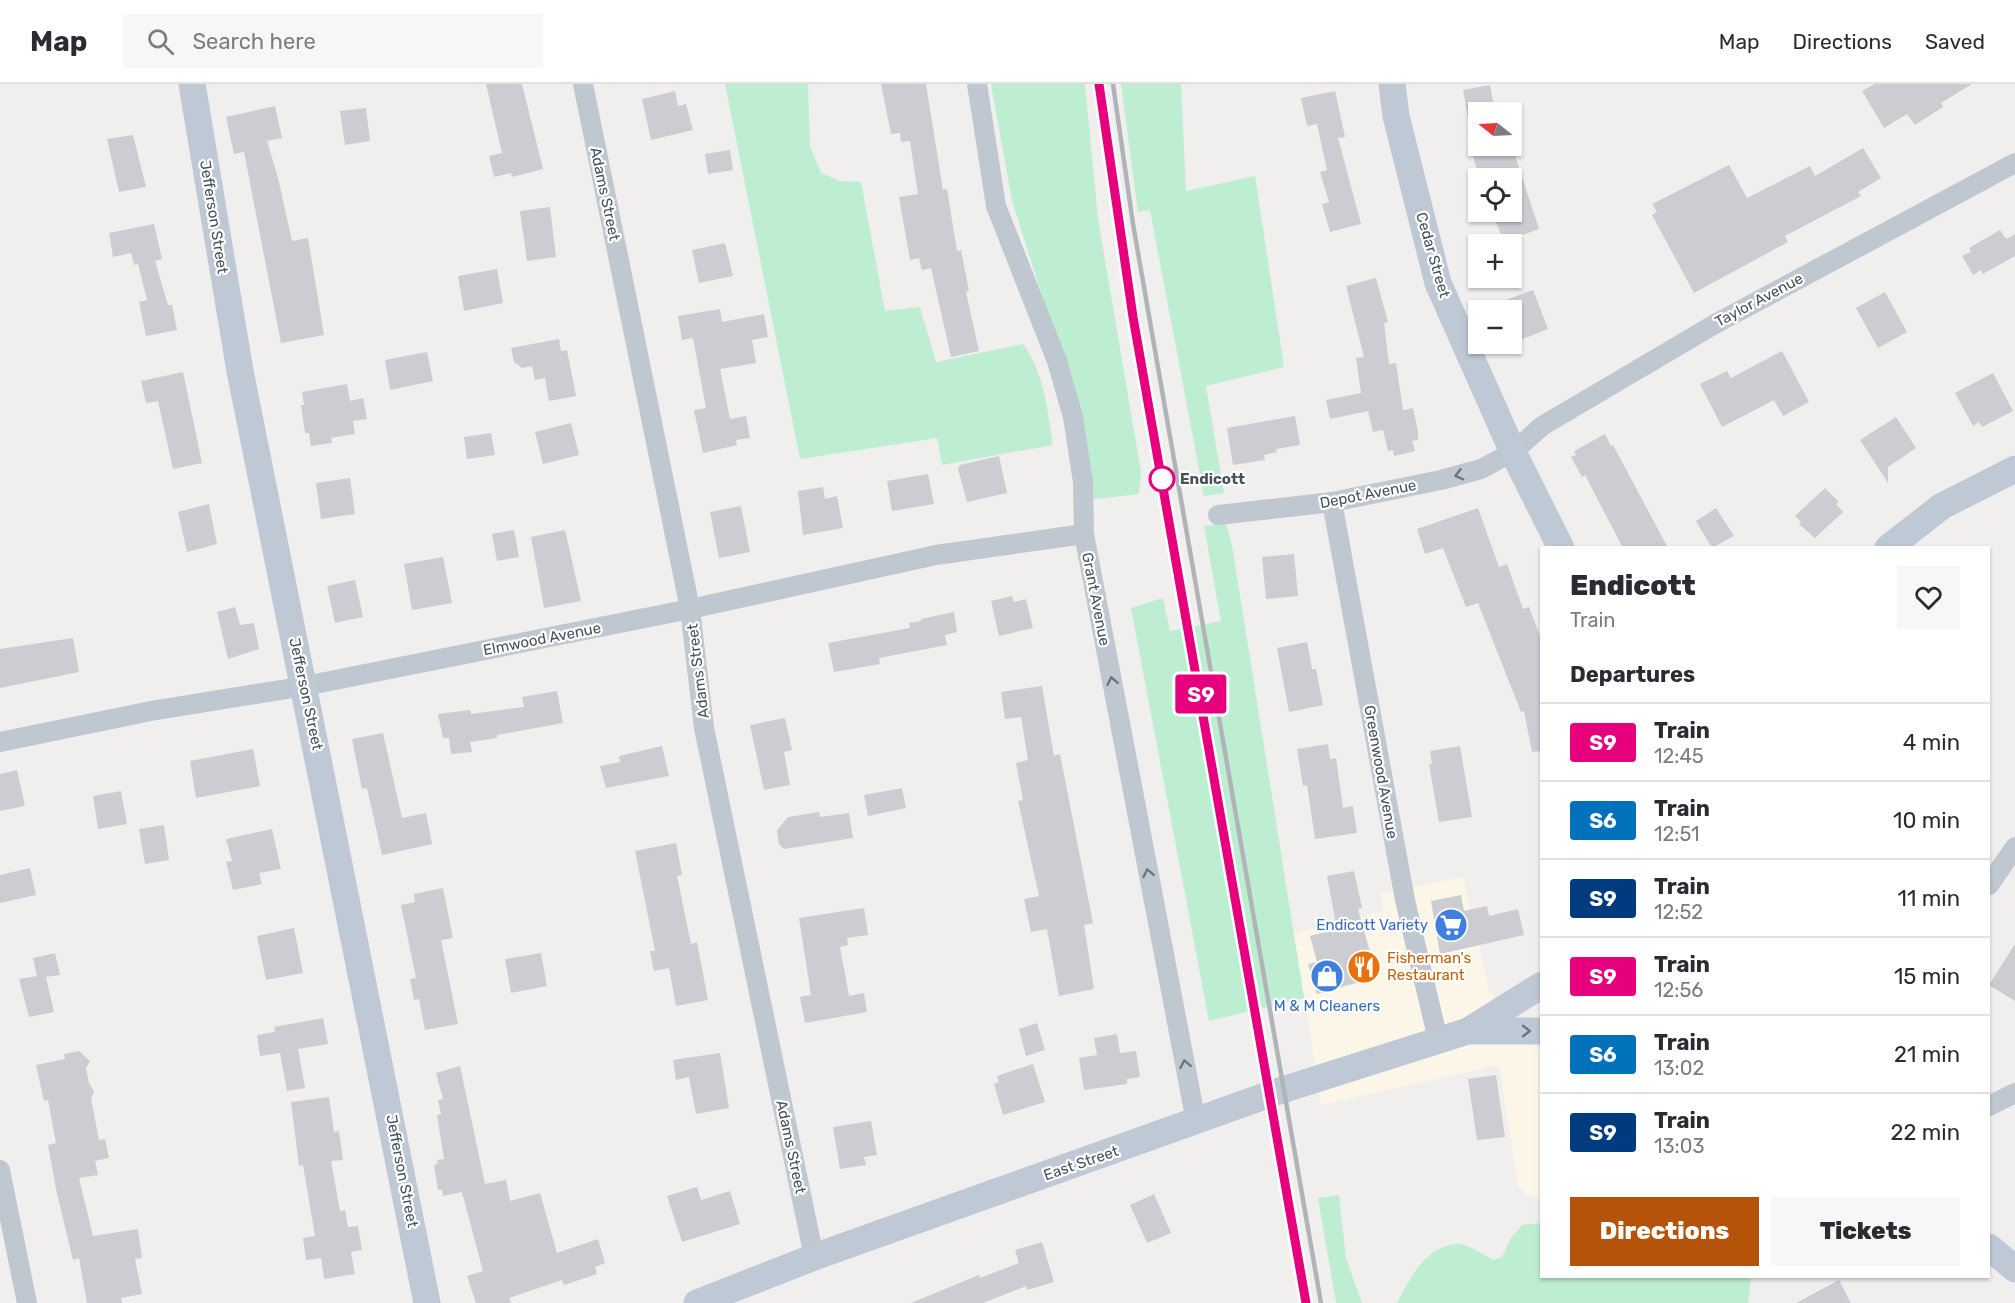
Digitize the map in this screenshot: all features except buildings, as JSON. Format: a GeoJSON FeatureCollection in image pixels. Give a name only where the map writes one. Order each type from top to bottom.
{"type":"FeatureCollection","features":[{"type":"Feature","properties":{"kind":"street","name":"Jefferson Street"},"geometry":{"type":"LineString","coordinates":[[192,84],[240,371],[427,1303]]}},
{"type":"Feature","properties":{"kind":"street","name":"Adams Street"},"geometry":{"type":"LineString","coordinates":[[583,84],[690,609],[704,728],[814,1257]]}},
{"type":"Feature","properties":{"kind":"street","name":"Grant Avenue"},"geometry":{"type":"LineString","coordinates":[[977,84],[996,206],[1057,361],[1073,417],[1083,482],[1084,534],[1196,1122]]}},
{"type":"Feature","properties":{"kind":"street","name":"Cedar Street"},"geometry":{"type":"LineString","coordinates":[[1392,84],[1396,116],[1438,283],[1513,452],[1560,546]]}},
{"type":"Feature","properties":{"kind":"street","name":"Taylor Avenue"},"geometry":{"type":"LineString","coordinates":[[1513,452],[1542,426],[1715,324],[2015,163]]}},
{"type":"Feature","properties":{"kind":"street","name":"Depot Avenue"},"geometry":{"type":"LineString","coordinates":[[1218,515],[1332,502],[1441,480],[1481,469],[1513,452]]}},
{"type":"Feature","properties":{"kind":"street"},"geometry":{"type":"LineString","coordinates":[[1891,546],[1942,506],[2015,470]]}},
{"type":"Feature","properties":{"kind":"street","name":"Greenwood Avenue"},"geometry":{"type":"LineString","coordinates":[[1332,502],[1405,900],[1438,1040]]}},
{"type":"Feature","properties":{"kind":"street","name":"Elmwood Avenue"},"geometry":{"type":"LineString","coordinates":[[0,742],[151,711],[305,686],[690,609],[936,555],[1084,534]]}},
{"type":"Feature","properties":{"kind":"street"},"geometry":{"type":"LineString","coordinates":[[1990,884],[2015,847]]}},
{"type":"Feature","properties":{"kind":"street","name":"East Street"},"geometry":{"type":"LineString","coordinates":[[697,1303],[733,1296],[814,1257],[1279,1091],[1468,1031],[1540,986]]}},
{"type":"Feature","properties":{"kind":"street","name":"East Street"},"geometry":{"type":"LineString","coordinates":[[1468,1031],[1540,1031]]}},
{"type":"Feature","properties":{"kind":"street"},"geometry":{"type":"LineString","coordinates":[[1990,1106],[2015,1093]]}},
{"type":"Feature","properties":{"kind":"street"},"geometry":{"type":"LineString","coordinates":[[0,1170],[27,1303]]}},
{"type":"Feature","properties":{"kind":"street"},"geometry":{"type":"LineString","coordinates":[[1990,1248],[2015,1269]]}},
{"type":"Feature","properties":{"kind":"shaded area"},"geometry":{"type":"Polygon","coordinates":[[[1463,877],[1489,990],[1540,1051],[1540,1199],[1527,1195],[1518,1186],[1499,1065],[1321,1105],[1294,933],[1384,911],[1380,894],[1463,877]]]}},
{"type":"Feature","properties":{"kind":"green space"},"geometry":{"type":"Polygon","coordinates":[[[725,84],[808,84],[810,146],[821,173],[840,181],[861,182],[885,311],[920,307],[936,362],[1023,344],[1041,380],[1053,445],[942,465],[937,438],[800,459],[725,84]]]}},
{"type":"Feature","properties":{"kind":"green space"},"geometry":{"type":"Polygon","coordinates":[[[991,84],[1085,84],[1098,219],[1141,472],[1139,494],[1088,500],[1090,463],[1083,425],[1012,201],[991,84]]]}},
{"type":"Feature","properties":{"kind":"green space"},"geometry":{"type":"Polygon","coordinates":[[[1121,84],[1181,84],[1186,191],[1255,176],[1284,367],[1206,386],[1224,493],[1204,496],[1150,210],[1138,212],[1121,84]]]}},
{"type":"Feature","properties":{"kind":"green space"},"geometry":{"type":"Polygon","coordinates":[[[1226,524],[1232,545],[1304,998],[1209,1021],[1131,608],[1163,598],[1170,631],[1221,621],[1204,526],[1226,524]]]}},
{"type":"Feature","properties":{"kind":"green space"},"geometry":{"type":"Polygon","coordinates":[[[1339,1195],[1346,1258],[1362,1303],[1336,1303],[1318,1198],[1339,1195]]]}},
{"type":"Feature","properties":{"kind":"green space"},"geometry":{"type":"Polygon","coordinates":[[[1540,1223],[1540,1278],[1751,1278],[1748,1303],[1397,1303],[1421,1264],[1437,1250],[1459,1244],[1477,1250],[1493,1260],[1502,1257],[1511,1238],[1522,1225],[1540,1223]]]}},
{"type":"Feature","properties":{"kind":"railway"},"geometry":{"type":"LineString","coordinates":[[1099,84],[1133,317],[1306,1303]]}},
{"type":"Feature","properties":{"kind":"railway"},"geometry":{"type":"LineString","coordinates":[[1113,84],[1133,224],[1321,1303]]}},
{"type":"Feature","properties":{"kind":"train","name":"S9"},"geometry":{"type":"LineString","coordinates":[[1099,84],[1109,165],[1133,317],[1306,1303]]}},
{"type":"Feature","properties":{"kind":"place","name":"Endicott"},"geometry":{"type":"Point","coordinates":[1162,479]}},
{"type":"Feature","properties":{"kind":"place","name":"Endicott Variety"},"geometry":{"type":"Point","coordinates":[1451,925]}},
{"type":"Feature","properties":{"kind":"place","name":"Fisherman's Restaurant"},"geometry":{"type":"Point","coordinates":[1364,967]}},
{"type":"Feature","properties":{"kind":"place","name":"M & M Cleaners"},"geometry":{"type":"Point","coordinates":[1327,976]}}]}
